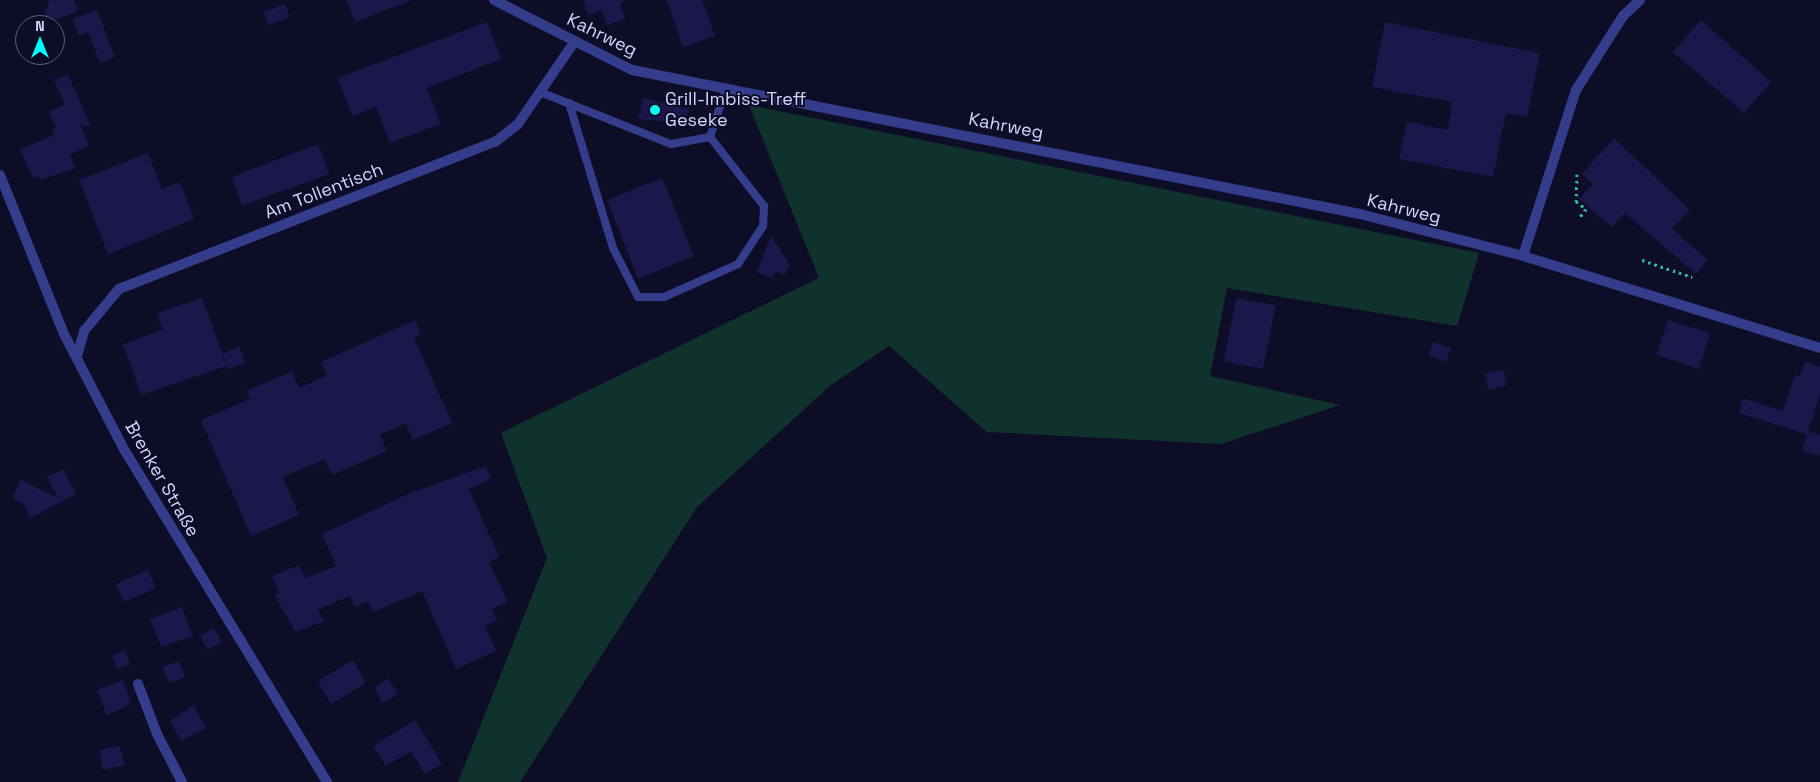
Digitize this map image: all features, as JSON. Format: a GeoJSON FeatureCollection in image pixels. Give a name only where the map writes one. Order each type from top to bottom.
{"type":"FeatureCollection","features":[{"type":"Feature","properties":{"kind":"street","name":"Kahrweg"},"geometry":{"type":"LineString","coordinates":[[494,0],[632,70],[1204,181],[1360,214],[1523,256],[1820,348]]}},
{"type":"Feature","properties":{"kind":"street"},"geometry":{"type":"LineString","coordinates":[[1523,256],[1576,90],[1623,16],[1640,0]]}},
{"type":"Feature","properties":{"kind":"street","name":"Am Tollentisch"},"geometry":{"type":"LineString","coordinates":[[77,356],[84,331],[119,289],[495,142],[518,124],[575,41]]}},
{"type":"Feature","properties":{"kind":"street","name":"Brenker Straße"},"geometry":{"type":"LineString","coordinates":[[0,175],[49,300],[125,451],[327,782]]}},
{"type":"Feature","properties":{"kind":"street"},"geometry":{"type":"LineString","coordinates":[[138,684],[157,734],[182,782]]}},
{"type":"Feature","properties":{"kind":"lane"},"geometry":{"type":"LineString","coordinates":[[710,137],[726,88]]}},
{"type":"Feature","properties":{"kind":"lane"},"geometry":{"type":"LineString","coordinates":[[540,92],[671,144],[710,137]]}},
{"type":"Feature","properties":{"kind":"lane"},"geometry":{"type":"LineString","coordinates":[[569,103],[613,248],[638,297],[664,297],[738,264],[763,226],[764,206],[710,137]]}},
{"type":"Feature","properties":{"kind":"path"},"geometry":{"type":"LineString","coordinates":[[1577,174],[1576,201],[1586,209],[1580,217]]}},
{"type":"Feature","properties":{"kind":"path"},"geometry":{"type":"LineString","coordinates":[[1642,260],[1692,277]]}},
{"type":"Feature","properties":{"kind":"green space"},"geometry":{"type":"Polygon","coordinates":[[[749,105],[1479,253],[1457,326],[1227,288],[1210,376],[1340,405],[1221,444],[987,432],[889,346],[831,385],[697,507],[520,782],[458,782],[547,558],[501,433],[819,278],[749,105]]]}},
{"type":"Feature","properties":{"kind":"building"},"geometry":{"type":"Polygon","coordinates":[[[49,0],[74,0],[78,11],[65,16],[44,15],[49,0]]]}},
{"type":"Feature","properties":{"kind":"building"},"geometry":{"type":"Polygon","coordinates":[[[347,0],[409,0],[410,1],[355,22],[347,0]]]}},
{"type":"Feature","properties":{"kind":"building"},"geometry":{"type":"Polygon","coordinates":[[[583,0],[626,0],[620,4],[625,19],[607,25],[602,10],[588,15],[583,0]]]}},
{"type":"Feature","properties":{"kind":"building"},"geometry":{"type":"Polygon","coordinates":[[[667,0],[702,0],[715,36],[683,47],[667,0]]]}},
{"type":"Feature","properties":{"kind":"building"},"geometry":{"type":"Polygon","coordinates":[[[285,4],[290,17],[269,25],[264,12],[285,4]]]}},
{"type":"Feature","properties":{"kind":"building"},"geometry":{"type":"Polygon","coordinates":[[[97,10],[115,57],[100,63],[88,32],[79,36],[73,19],[97,10]]]}},
{"type":"Feature","properties":{"kind":"building"},"geometry":{"type":"Polygon","coordinates":[[[1701,20],[1771,82],[1744,113],[1673,52],[1701,20]]]}},
{"type":"Feature","properties":{"kind":"building"},"geometry":{"type":"Polygon","coordinates":[[[487,22],[501,59],[427,88],[440,124],[390,143],[376,107],[352,116],[338,78],[487,22]]]}},
{"type":"Feature","properties":{"kind":"building"},"geometry":{"type":"Polygon","coordinates":[[[1385,22],[1540,53],[1527,117],[1506,113],[1493,177],[1399,159],[1407,122],[1448,130],[1452,102],[1372,87],[1385,22]]]}},
{"type":"Feature","properties":{"kind":"building"},"geometry":{"type":"Polygon","coordinates":[[[68,75],[91,126],[81,126],[89,146],[70,154],[75,168],[41,180],[38,176],[33,178],[20,149],[54,135],[52,130],[56,128],[49,111],[65,105],[54,80],[68,75]]]}},
{"type":"Feature","properties":{"kind":"building"},"geometry":{"type":"Polygon","coordinates":[[[643,98],[689,109],[685,124],[638,119],[643,98]]]}},
{"type":"Feature","properties":{"kind":"building"},"geometry":{"type":"Polygon","coordinates":[[[1614,138],[1690,210],[1672,229],[1708,260],[1696,274],[1625,213],[1612,227],[1579,199],[1593,184],[1582,174],[1614,138]]]}},
{"type":"Feature","properties":{"kind":"building"},"geometry":{"type":"Polygon","coordinates":[[[318,144],[329,174],[242,206],[232,177],[318,144]]]}},
{"type":"Feature","properties":{"kind":"building"},"geometry":{"type":"Polygon","coordinates":[[[148,153],[162,189],[180,182],[194,219],[108,254],[79,180],[148,153]]]}},
{"type":"Feature","properties":{"kind":"building"},"geometry":{"type":"Polygon","coordinates":[[[662,178],[694,256],[638,279],[607,200],[662,178]]]}},
{"type":"Feature","properties":{"kind":"building"},"geometry":{"type":"Polygon","coordinates":[[[771,235],[789,264],[785,275],[776,271],[772,278],[757,272],[771,235]]]}},
{"type":"Feature","properties":{"kind":"building"},"geometry":{"type":"Polygon","coordinates":[[[202,298],[227,366],[141,395],[123,344],[163,330],[157,313],[202,298]]]}},
{"type":"Feature","properties":{"kind":"building"},"geometry":{"type":"Polygon","coordinates":[[[1236,298],[1276,305],[1263,369],[1224,361],[1236,298]]]}},
{"type":"Feature","properties":{"kind":"building"},"geometry":{"type":"Polygon","coordinates":[[[415,320],[421,335],[414,338],[452,423],[413,440],[406,423],[380,435],[387,451],[332,475],[325,459],[283,477],[299,515],[251,536],[201,420],[250,399],[247,391],[292,371],[299,388],[327,376],[321,362],[415,320]]]}},
{"type":"Feature","properties":{"kind":"building"},"geometry":{"type":"Polygon","coordinates":[[[1668,320],[1710,333],[1699,369],[1657,355],[1668,320]]]}},
{"type":"Feature","properties":{"kind":"building"},"geometry":{"type":"Polygon","coordinates":[[[1433,342],[1451,348],[1446,362],[1429,356],[1433,342]]]}},
{"type":"Feature","properties":{"kind":"building"},"geometry":{"type":"Polygon","coordinates":[[[240,347],[245,363],[228,369],[223,353],[240,347]]]}},
{"type":"Feature","properties":{"kind":"building"},"geometry":{"type":"Polygon","coordinates":[[[1805,362],[1820,367],[1820,394],[1807,434],[1739,413],[1743,398],[1783,411],[1795,375],[1800,376],[1805,362]]]}},
{"type":"Feature","properties":{"kind":"building"},"geometry":{"type":"Polygon","coordinates":[[[1503,370],[1507,385],[1489,390],[1485,374],[1503,370]]]}},
{"type":"Feature","properties":{"kind":"building"},"geometry":{"type":"Polygon","coordinates":[[[1808,431],[1820,435],[1820,456],[1802,451],[1808,431]]]}},
{"type":"Feature","properties":{"kind":"building"},"geometry":{"type":"Polygon","coordinates":[[[486,466],[491,479],[469,489],[499,557],[489,562],[508,602],[492,609],[497,620],[485,626],[496,651],[456,669],[422,591],[373,612],[368,601],[355,607],[350,596],[318,609],[324,621],[296,632],[275,596],[279,593],[272,576],[299,565],[305,578],[336,566],[322,534],[408,494],[486,466]]]}},
{"type":"Feature","properties":{"kind":"building"},"geometry":{"type":"Polygon","coordinates":[[[63,469],[76,494],[30,518],[24,504],[12,498],[21,480],[58,498],[47,477],[63,469]]]}},
{"type":"Feature","properties":{"kind":"building"},"geometry":{"type":"Polygon","coordinates":[[[148,570],[156,588],[124,602],[116,584],[148,570]]]}},
{"type":"Feature","properties":{"kind":"building"},"geometry":{"type":"Polygon","coordinates":[[[182,607],[193,636],[161,647],[150,619],[182,607]]]}},
{"type":"Feature","properties":{"kind":"building"},"geometry":{"type":"Polygon","coordinates":[[[214,628],[222,642],[208,649],[200,636],[214,628]]]}},
{"type":"Feature","properties":{"kind":"building"},"geometry":{"type":"Polygon","coordinates":[[[125,650],[130,664],[117,669],[112,656],[125,650]]]}},
{"type":"Feature","properties":{"kind":"building"},"geometry":{"type":"Polygon","coordinates":[[[353,660],[366,683],[331,704],[318,681],[353,660]]]}},
{"type":"Feature","properties":{"kind":"building"},"geometry":{"type":"Polygon","coordinates":[[[179,661],[185,677],[169,683],[162,667],[179,661]]]}},
{"type":"Feature","properties":{"kind":"building"},"geometry":{"type":"Polygon","coordinates":[[[388,678],[398,694],[383,703],[374,688],[388,678]]]}},
{"type":"Feature","properties":{"kind":"building"},"geometry":{"type":"Polygon","coordinates":[[[123,680],[131,703],[107,716],[97,690],[123,680]]]}},
{"type":"Feature","properties":{"kind":"building"},"geometry":{"type":"Polygon","coordinates":[[[194,705],[206,728],[181,741],[170,721],[194,705]]]}},
{"type":"Feature","properties":{"kind":"building"},"geometry":{"type":"Polygon","coordinates":[[[415,720],[442,764],[425,774],[411,751],[386,766],[373,746],[415,720]]]}},
{"type":"Feature","properties":{"kind":"building"},"geometry":{"type":"Polygon","coordinates":[[[120,746],[124,765],[103,770],[99,750],[120,746]]]}},
{"type":"Feature","properties":{"kind":"place","name":"Grill-Imbiss-Treff Geseke"},"geometry":{"type":"Point","coordinates":[655,110]}}]}
